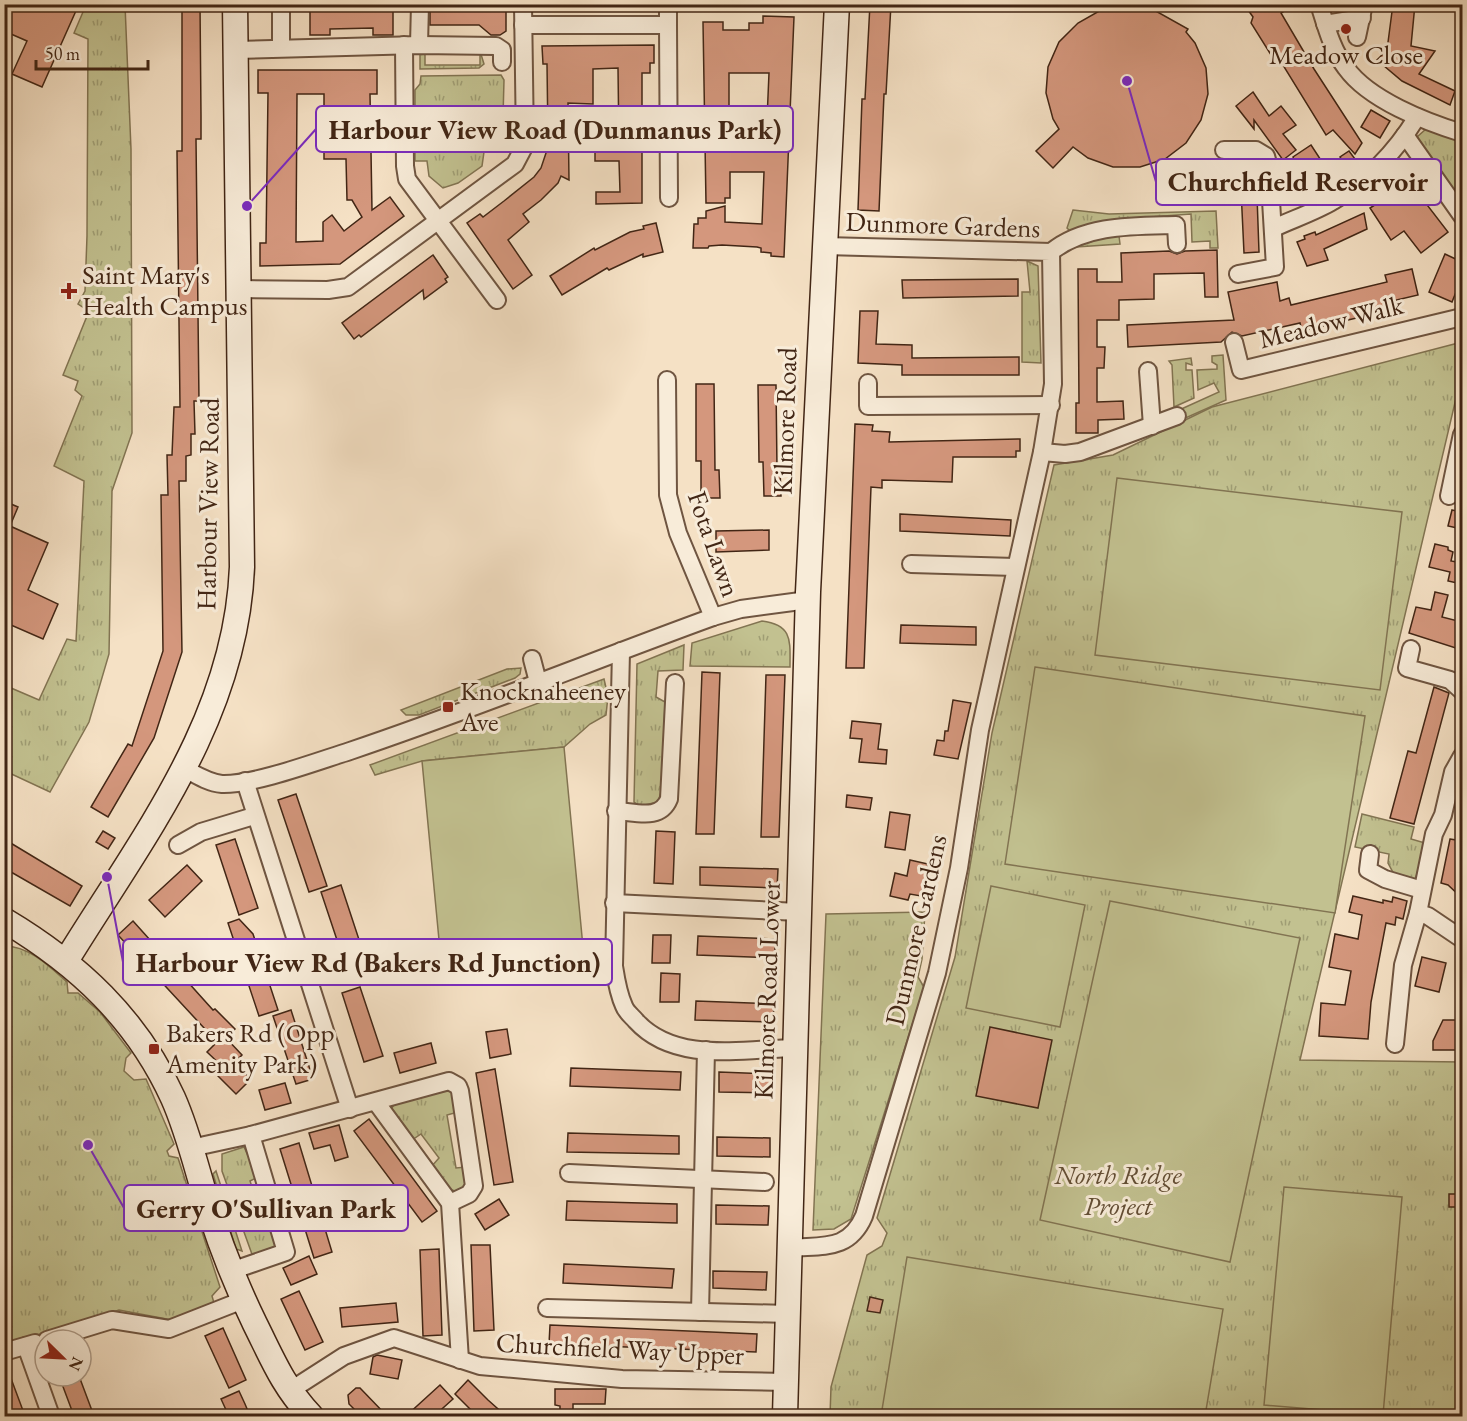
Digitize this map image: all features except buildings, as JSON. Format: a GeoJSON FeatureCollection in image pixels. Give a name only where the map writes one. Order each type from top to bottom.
{"type":"FeatureCollection","features":[{"type":"Feature","properties":{"kind":"street","name":"Harbour View Road"},"geometry":{"type":"LineString","coordinates":[[66,961],[184,769],[204,728],[223,680],[239,608],[242,567],[235,4]]}},
{"type":"Feature","properties":{"kind":"street"},"geometry":{"type":"LineString","coordinates":[[280,4],[281,47]]}},
{"type":"Feature","properties":{"kind":"street"},"geometry":{"type":"LineString","coordinates":[[420,4],[412,45],[406,173],[412,186],[497,300]]}},
{"type":"Feature","properties":{"kind":"street"},"geometry":{"type":"LineString","coordinates":[[240,289],[328,290],[348,287],[515,164],[524,151],[524,4]]}},
{"type":"Feature","properties":{"kind":"street"},"geometry":{"type":"LineString","coordinates":[[668,4],[669,198]]}},
{"type":"Feature","properties":{"kind":"street","name":"Kilmore Road"},"geometry":{"type":"LineString","coordinates":[[808,600],[837,4]]}},
{"type":"Feature","properties":{"kind":"street"},"geometry":{"type":"LineString","coordinates":[[1319,4],[1338,56],[1357,81],[1417,117],[1462,133]]}},
{"type":"Feature","properties":{"kind":"street"},"geometry":{"type":"LineString","coordinates":[[1325,24],[1363,11]]}},
{"type":"Feature","properties":{"kind":"street"},"geometry":{"type":"LineString","coordinates":[[1357,37],[1363,11]]}},
{"type":"Feature","properties":{"kind":"street"},"geometry":{"type":"LineString","coordinates":[[523,25],[669,25]]}},
{"type":"Feature","properties":{"kind":"street"},"geometry":{"type":"LineString","coordinates":[[236,50],[281,47],[496,46],[502,50],[502,62]]}},
{"type":"Feature","properties":{"kind":"street"},"geometry":{"type":"LineString","coordinates":[[1274,228],[1331,202],[1356,187],[1382,163],[1417,117]]}},
{"type":"Feature","properties":{"kind":"street"},"geometry":{"type":"LineString","coordinates":[[1405,135],[1462,216]]}},
{"type":"Feature","properties":{"kind":"street"},"geometry":{"type":"LineString","coordinates":[[1224,150],[1256,150],[1266,156],[1274,228],[1275,267],[1238,273]]}},
{"type":"Feature","properties":{"kind":"street"},"geometry":{"type":"LineString","coordinates":[[1051,252],[1063,242],[1117,227],[1176,225],[1177,244]]}},
{"type":"Feature","properties":{"kind":"street","name":"Dunmore Gardens"},"geometry":{"type":"LineString","coordinates":[[791,1248],[838,1244],[848,1240],[864,1216],[937,973],[959,868],[980,730],[1051,405],[1053,364],[1051,252],[825,246]]}},
{"type":"Feature","properties":{"kind":"street","name":"Meadow Walk"},"geometry":{"type":"LineString","coordinates":[[1234,342],[1241,370],[1462,317]]}},
{"type":"Feature","properties":{"kind":"street"},"geometry":{"type":"LineString","coordinates":[[1149,371],[1152,426]]}},
{"type":"Feature","properties":{"kind":"street","name":"Fota Lawn"},"geometry":{"type":"LineString","coordinates":[[667,380],[668,495],[678,533],[713,617]]}},
{"type":"Feature","properties":{"kind":"street"},"geometry":{"type":"LineString","coordinates":[[868,383],[868,406],[1051,405]]}},
{"type":"Feature","properties":{"kind":"street"},"geometry":{"type":"LineString","coordinates":[[1042,452],[1075,454],[1177,416]]}},
{"type":"Feature","properties":{"kind":"street"},"geometry":{"type":"LineString","coordinates":[[1449,496],[1462,434]]}},
{"type":"Feature","properties":{"kind":"street"},"geometry":{"type":"LineString","coordinates":[[910,564],[1015,567]]}},
{"type":"Feature","properties":{"kind":"street"},"geometry":{"type":"LineString","coordinates":[[184,769],[218,783],[245,781],[394,737],[713,617],[741,609],[808,600]]}},
{"type":"Feature","properties":{"kind":"street","name":"Kilmore Road Lower"},"geometry":{"type":"LineString","coordinates":[[785,1416],[808,600]]}},
{"type":"Feature","properties":{"kind":"street"},"geometry":{"type":"LineString","coordinates":[[1411,649],[1407,668],[1450,680],[1462,691]]}},
{"type":"Feature","properties":{"kind":"street"},"geometry":{"type":"LineString","coordinates":[[621,651],[614,966],[625,1009],[658,1039],[680,1048],[706,1050],[795,1047]]}},
{"type":"Feature","properties":{"kind":"street"},"geometry":{"type":"LineString","coordinates":[[532,659],[538,682]]}},
{"type":"Feature","properties":{"kind":"street"},"geometry":{"type":"LineString","coordinates":[[616,811],[657,813],[666,807],[669,799],[675,682]]}},
{"type":"Feature","properties":{"kind":"street"},"geometry":{"type":"LineString","coordinates":[[1395,1044],[1402,971],[1418,913],[1434,834],[1443,815],[1454,772],[1462,756]]}},
{"type":"Feature","properties":{"kind":"street"},"geometry":{"type":"LineString","coordinates":[[245,781],[254,816],[350,1109]]}},
{"type":"Feature","properties":{"kind":"street"},"geometry":{"type":"LineString","coordinates":[[178,845],[201,832],[254,816]]}},
{"type":"Feature","properties":{"kind":"street"},"geometry":{"type":"LineString","coordinates":[[1370,854],[1368,870],[1385,879],[1422,890]]}},
{"type":"Feature","properties":{"kind":"street"},"geometry":{"type":"LineString","coordinates":[[614,903],[799,912]]}},
{"type":"Feature","properties":{"kind":"street"},"geometry":{"type":"LineString","coordinates":[[1418,913],[1462,939]]}},
{"type":"Feature","properties":{"kind":"street"},"geometry":{"type":"LineString","coordinates":[[4,920],[41,942],[84,975],[135,1032],[173,1098],[231,1271],[243,1300],[288,1392],[311,1416]]}},
{"type":"Feature","properties":{"kind":"street"},"geometry":{"type":"LineString","coordinates":[[700,1312],[706,1050]]}},
{"type":"Feature","properties":{"kind":"street"},"geometry":{"type":"LineString","coordinates":[[191,1148],[251,1135],[449,1081],[458,1086],[474,1186],[469,1194],[450,1203]]}},
{"type":"Feature","properties":{"kind":"street"},"geometry":{"type":"LineString","coordinates":[[376,1102],[450,1203],[460,1360]]}},
{"type":"Feature","properties":{"kind":"street"},"geometry":{"type":"LineString","coordinates":[[231,1271],[286,1252],[251,1135]]}},
{"type":"Feature","properties":{"kind":"street"},"geometry":{"type":"LineString","coordinates":[[568,1173],[765,1182]]}},
{"type":"Feature","properties":{"kind":"street"},"geometry":{"type":"LineString","coordinates":[[86,1328],[112,1320],[169,1329],[243,1300]]}},
{"type":"Feature","properties":{"kind":"street"},"geometry":{"type":"LineString","coordinates":[[547,1308],[788,1314]]}},
{"type":"Feature","properties":{"kind":"street","name":"Churchfield Way Upper"},"geometry":{"type":"LineString","coordinates":[[288,1392],[344,1356],[394,1338],[480,1366],[622,1379],[786,1382]]}},
{"type":"Feature","properties":{"kind":"street"},"geometry":{"type":"LineString","coordinates":[[4,1352],[33,1344]]}},
{"type":"Feature","properties":{"kind":"street"},"geometry":{"type":"LineString","coordinates":[[26,1346],[51,1416]]}},
{"type":"Feature","properties":{"kind":"green space"},"geometry":{"type":"Polygon","coordinates":[[[86,5],[125,5],[131,149],[132,433],[112,491],[109,654],[89,722],[50,792],[5,771],[4,685],[39,700],[67,639],[76,641],[84,481],[54,466],[82,396],[75,390],[78,381],[63,375],[87,316],[87,310],[78,304],[85,291],[88,39],[74,33],[86,5]]]}},
{"type":"Feature","properties":{"kind":"green space"},"geometry":{"type":"Polygon","coordinates":[[[420,51],[425,52],[425,65],[480,65],[480,51],[484,64],[479,68],[420,69],[420,51]]]}},
{"type":"Feature","properties":{"kind":"green space"},"geometry":{"type":"Polygon","coordinates":[[[501,75],[504,80],[503,117],[484,152],[482,166],[458,183],[443,188],[429,176],[427,161],[415,161],[415,90],[420,84],[421,76],[501,75]]]}},
{"type":"Feature","properties":{"kind":"green space"},"geometry":{"type":"Polygon","coordinates":[[[1426,129],[1462,140],[1462,201],[1417,137],[1426,129]]]}},
{"type":"Feature","properties":{"kind":"green space"},"geometry":{"type":"Polygon","coordinates":[[[1073,210],[1109,214],[1216,211],[1218,248],[1210,248],[1210,241],[1192,242],[1191,214],[1109,220],[1072,233],[1067,228],[1073,210]]]}},
{"type":"Feature","properties":{"kind":"green space"},"geometry":{"type":"Polygon","coordinates":[[[1113,234],[1119,236],[1120,244],[1076,247],[1113,234]]]}},
{"type":"Feature","properties":{"kind":"green space"},"geometry":{"type":"Polygon","coordinates":[[[1027,261],[1038,266],[1041,363],[1022,362],[1022,292],[1030,292],[1027,261]]]}},
{"type":"Feature","properties":{"kind":"green space","name":"North Ridge Project"},"geometry":{"type":"Polygon","coordinates":[[[1462,342],[1462,373],[1300,1060],[1462,1062],[1462,1416],[830,1416],[831,1387],[867,1255],[882,1246],[887,1233],[877,1218],[955,957],[992,733],[1054,465],[1113,455],[1212,407],[1462,342]]]}},
{"type":"Feature","properties":{"kind":"green space"},"geometry":{"type":"Polygon","coordinates":[[[1223,355],[1226,400],[1181,420],[1177,411],[1219,392],[1214,383],[1198,390],[1197,370],[1217,369],[1217,365],[1212,362],[1212,356],[1223,355]]]}},
{"type":"Feature","properties":{"kind":"green space"},"geometry":{"type":"Polygon","coordinates":[[[1191,358],[1192,365],[1186,363],[1186,370],[1192,370],[1194,398],[1174,407],[1172,365],[1169,361],[1191,358]]]}},
{"type":"Feature","properties":{"kind":"green space"},"geometry":{"type":"Polygon","coordinates":[[[1117,478],[1402,512],[1380,690],[1095,655],[1117,478]]]}},
{"type":"Feature","properties":{"kind":"green space"},"geometry":{"type":"Polygon","coordinates":[[[762,621],[779,626],[788,636],[790,667],[690,666],[692,643],[762,621]]]}},
{"type":"Feature","properties":{"kind":"green space"},"geometry":{"type":"Polygon","coordinates":[[[684,645],[683,670],[658,671],[656,697],[665,702],[662,789],[658,802],[640,806],[634,802],[637,664],[684,645]]]}},
{"type":"Feature","properties":{"kind":"green space"},"geometry":{"type":"Polygon","coordinates":[[[1035,667],[1365,716],[1335,913],[1005,864],[1035,667]]]}},
{"type":"Feature","properties":{"kind":"green space"},"geometry":{"type":"Polygon","coordinates":[[[521,668],[520,674],[515,678],[419,715],[406,715],[401,710],[507,669],[521,668]]]}},
{"type":"Feature","properties":{"kind":"green space"},"geometry":{"type":"Polygon","coordinates":[[[604,679],[608,696],[606,715],[590,724],[564,747],[422,761],[375,775],[370,765],[604,679]]]}},
{"type":"Feature","properties":{"kind":"green space"},"geometry":{"type":"Polygon","coordinates":[[[564,747],[585,968],[443,982],[422,761],[564,747]]]}},
{"type":"Feature","properties":{"kind":"green space"},"geometry":{"type":"Polygon","coordinates":[[[1362,814],[1414,827],[1411,839],[1425,843],[1415,881],[1395,876],[1388,863],[1389,854],[1355,847],[1362,814]]]}},
{"type":"Feature","properties":{"kind":"green space"},"geometry":{"type":"Polygon","coordinates":[[[991,886],[1085,905],[1060,1027],[966,1008],[991,886]]]}},
{"type":"Feature","properties":{"kind":"green space"},"geometry":{"type":"Polygon","coordinates":[[[1110,901],[1300,938],[1230,1262],[1040,1220],[1110,901]]]}},
{"type":"Feature","properties":{"kind":"green space"},"geometry":{"type":"Polygon","coordinates":[[[925,912],[922,959],[918,977],[924,987],[851,1219],[834,1229],[813,1230],[826,914],[925,912]]]}},
{"type":"Feature","properties":{"kind":"green space"},"geometry":{"type":"Polygon","coordinates":[[[5,946],[31,953],[54,970],[67,982],[68,993],[78,993],[100,1012],[131,1053],[126,1058],[124,1071],[134,1080],[146,1079],[174,1144],[167,1151],[169,1156],[178,1158],[220,1287],[212,1296],[214,1303],[172,1320],[119,1310],[60,1328],[33,1328],[33,1336],[5,1345],[5,946]]]}},
{"type":"Feature","properties":{"kind":"green space"},"geometry":{"type":"Polygon","coordinates":[[[451,1089],[458,1112],[447,1115],[456,1168],[466,1167],[469,1185],[458,1192],[449,1189],[431,1167],[439,1158],[421,1134],[412,1140],[391,1109],[396,1102],[451,1089]]]}},
{"type":"Feature","properties":{"kind":"green space"},"geometry":{"type":"Polygon","coordinates":[[[244,1147],[258,1177],[250,1181],[262,1217],[271,1215],[280,1247],[253,1257],[222,1171],[222,1154],[244,1147]]]}},
{"type":"Feature","properties":{"kind":"green space"},"geometry":{"type":"Polygon","coordinates":[[[216,1171],[242,1251],[236,1249],[213,1174],[216,1171]]]}},
{"type":"Feature","properties":{"kind":"green space"},"geometry":{"type":"Polygon","coordinates":[[[1284,1187],[1402,1197],[1383,1415],[1264,1405],[1284,1187]]]}},
{"type":"Feature","properties":{"kind":"green space"},"geometry":{"type":"Polygon","coordinates":[[[907,1257],[1223,1309],[1205,1416],[881,1416],[907,1257]]]}},
{"type":"Feature","properties":{"kind":"place","name":"Meadow Close"},"geometry":{"type":"Point","coordinates":[1346,29]}},
{"type":"Feature","properties":{"kind":"place","name":"Churchfield Reservoir"},"geometry":{"type":"Point","coordinates":[1127,81]}},
{"type":"Feature","properties":{"kind":"place","name":"Harbour View Road (Dunmanus Park)"},"geometry":{"type":"Point","coordinates":[247,206]}},
{"type":"Feature","properties":{"kind":"place","name":"Saint Mary's Health Campus"},"geometry":{"type":"Point","coordinates":[69,291]}},
{"type":"Feature","properties":{"kind":"place","name":"Knocknaheeney Ave"},"geometry":{"type":"Point","coordinates":[448,707]}},
{"type":"Feature","properties":{"kind":"place","name":"Harbour View Rd (Bakers Rd Junction)"},"geometry":{"type":"Point","coordinates":[107,877]}},
{"type":"Feature","properties":{"kind":"place","name":"Bakers Rd (Opp Amenity Park)"},"geometry":{"type":"Point","coordinates":[154,1049]}},
{"type":"Feature","properties":{"kind":"place","name":"Gerry O'Sullivan Park"},"geometry":{"type":"Point","coordinates":[88,1145]}}]}
